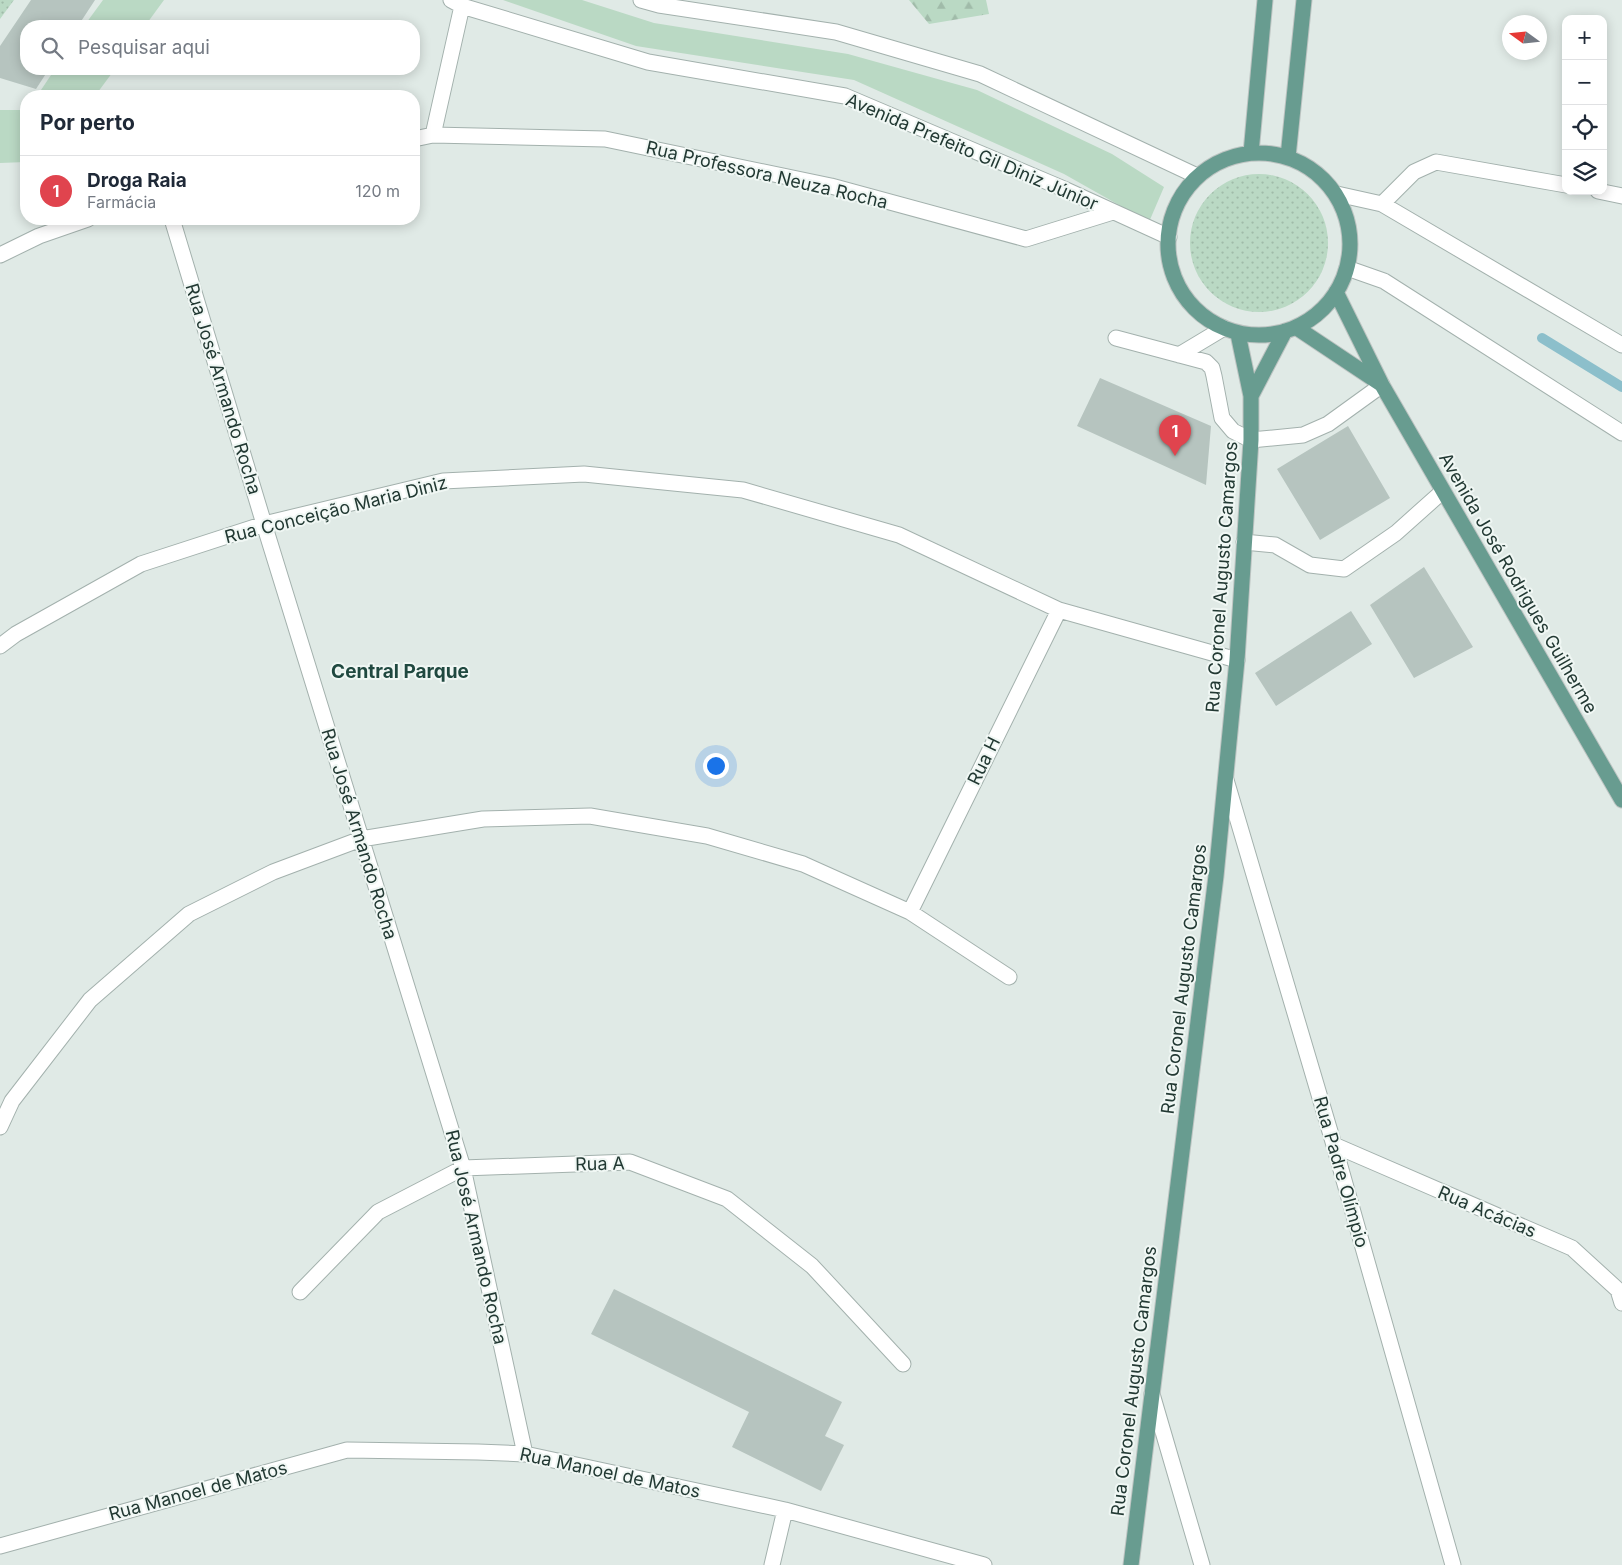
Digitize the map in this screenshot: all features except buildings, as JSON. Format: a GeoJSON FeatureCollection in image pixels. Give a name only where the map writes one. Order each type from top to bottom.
{"type":"FeatureCollection","features":[{"type":"Feature","properties":{"kind":"main road"},"geometry":{"type":"LineString","coordinates":[[1251,152],[1265,0]]}},
{"type":"Feature","properties":{"kind":"main road"},"geometry":{"type":"LineString","coordinates":[[1288,158],[1304,0]]}},
{"type":"Feature","properties":{"kind":"main road"},"geometry":{"type":"LineString","coordinates":[[1251,152],[1278,154],[1305,164],[1328,183],[1337,194],[1350,237],[1347,268],[1336,292],[1312,318],[1291,330],[1261,336],[1231,331],[1198,312],[1179,288],[1169,259],[1169,229],[1178,201],[1197,176],[1220,161],[1251,152]]}},
{"type":"Feature","properties":{"kind":"main road","name":"Avenida José Rodrigues Guilherme"},"geometry":{"type":"LineString","coordinates":[[1336,292],[1382,385],[1621,797]]}},
{"type":"Feature","properties":{"kind":"main road","name":"Rua Coronel Augusto Camargos"},"geometry":{"type":"LineString","coordinates":[[1251,396],[1291,330]]}},
{"type":"Feature","properties":{"kind":"main road","name":"Avenida José Rodrigues Guilherme"},"geometry":{"type":"LineString","coordinates":[[1291,330],[1382,385]]}},
{"type":"Feature","properties":{"kind":"main road","name":"Rua Coronel Augusto Camargos"},"geometry":{"type":"LineString","coordinates":[[1131,1565],[1216,876],[1237,660],[1251,440],[1251,396],[1231,331]]}},
{"type":"Feature","properties":{"kind":"street"},"geometry":{"type":"LineString","coordinates":[[640,0],[659,5],[836,32],[980,74],[1197,176]]}},
{"type":"Feature","properties":{"kind":"street"},"geometry":{"type":"LineString","coordinates":[[433,135],[456,3]]}},
{"type":"Feature","properties":{"kind":"street","name":"Avenida Prefeito Gil Diniz Júnior"},"geometry":{"type":"LineString","coordinates":[[456,3],[648,62],[845,96],[1169,237]]}},
{"type":"Feature","properties":{"kind":"street","name":"Rua Professora Neuza Rocha"},"geometry":{"type":"LineString","coordinates":[[420,138],[433,135],[605,139],[831,186],[1026,239],[1113,212]]}},
{"type":"Feature","properties":{"kind":"street"},"geometry":{"type":"LineString","coordinates":[[1382,204],[1414,172],[1436,162],[1562,184]]}},
{"type":"Feature","properties":{"kind":"street"},"geometry":{"type":"LineString","coordinates":[[1607,193],[1622,196]]}},
{"type":"Feature","properties":{"kind":"street"},"geometry":{"type":"LineString","coordinates":[[1337,194],[1382,204],[1622,345]]}},
{"type":"Feature","properties":{"kind":"street"},"geometry":{"type":"LineString","coordinates":[[0,255],[39,236],[71,225]]}},
{"type":"Feature","properties":{"kind":"street","name":"Rua José Armando Rocha"},"geometry":{"type":"LineString","coordinates":[[174,225],[463,1168],[525,1454]]}},
{"type":"Feature","properties":{"kind":"street"},"geometry":{"type":"LineString","coordinates":[[1347,268],[1384,281],[1622,433]]}},
{"type":"Feature","properties":{"kind":"street"},"geometry":{"type":"LineString","coordinates":[[1179,355],[1231,331]]}},
{"type":"Feature","properties":{"kind":"street"},"geometry":{"type":"LineString","coordinates":[[1116,338],[1206,362],[1212,368],[1222,418],[1233,431],[1251,440],[1303,435],[1328,424],[1382,385]]}},
{"type":"Feature","properties":{"kind":"street","name":"Rua Conceição Maria Diniz"},"geometry":{"type":"LineString","coordinates":[[0,646],[16,634],[141,564],[264,524],[443,481],[584,474],[742,490],[899,534],[1058,610],[1237,660]]}},
{"type":"Feature","properties":{"kind":"street"},"geometry":{"type":"LineString","coordinates":[[1244,542],[1275,545],[1310,565],[1344,569],[1396,533],[1444,491]]}},
{"type":"Feature","properties":{"kind":"street","name":"Rua H"},"geometry":{"type":"LineString","coordinates":[[910,912],[1058,610]]}},
{"type":"Feature","properties":{"kind":"street","name":"Rua Padre Olímpio"},"geometry":{"type":"LineString","coordinates":[[1226,780],[1334,1145],[1453,1565]]}},
{"type":"Feature","properties":{"kind":"street"},"geometry":{"type":"LineString","coordinates":[[0,1127],[12,1101],[90,1000],[189,914],[273,872],[361,839],[483,820],[590,816],[707,836],[803,864],[910,912],[1009,977]]}},
{"type":"Feature","properties":{"kind":"street","name":"Rua Acácias"},"geometry":{"type":"LineString","coordinates":[[1334,1145],[1572,1248],[1618,1290],[1622,1303]]}},
{"type":"Feature","properties":{"kind":"street","name":"Rua A"},"geometry":{"type":"LineString","coordinates":[[300,1292],[378,1212],[463,1168],[630,1162],[726,1199],[812,1266],[903,1364]]}},
{"type":"Feature","properties":{"kind":"street"},"geometry":{"type":"LineString","coordinates":[[1152,1392],[1202,1565]]}},
{"type":"Feature","properties":{"kind":"street","name":"Rua Manoel de Matos"},"geometry":{"type":"LineString","coordinates":[[0,1546],[347,1450],[525,1454],[786,1510],[984,1565]]}},
{"type":"Feature","properties":{"kind":"street"},"geometry":{"type":"LineString","coordinates":[[772,1565],[786,1510]]}},
{"type":"Feature","properties":{"kind":"green space"},"geometry":{"type":"Polygon","coordinates":[[[0,0],[14,0],[0,19],[0,0]]]}},
{"type":"Feature","properties":{"kind":"green space"},"geometry":{"type":"Polygon","coordinates":[[[103,0],[164,0],[149,20],[88,20],[103,0]]]}},
{"type":"Feature","properties":{"kind":"green space"},"geometry":{"type":"Polygon","coordinates":[[[503,0],[582,0],[654,23],[848,54],[977,90],[1112,154],[1164,187],[1149,222],[1064,174],[854,80],[636,46],[503,0]]]}},
{"type":"Feature","properties":{"kind":"green space"},"geometry":{"type":"Polygon","coordinates":[[[909,0],[986,0],[989,14],[929,24],[909,0]]]}},
{"type":"Feature","properties":{"kind":"green space"},"geometry":{"type":"Polygon","coordinates":[[[51,75],[111,75],[99,90],[41,90],[51,75]]]}},
{"type":"Feature","properties":{"kind":"green space"},"geometry":{"type":"Polygon","coordinates":[[[0,110],[20,110],[20,162],[0,163],[0,110]]]}},
{"type":"Feature","properties":{"kind":"green space"},"geometry":{"type":"Polygon","coordinates":[[[1259,174],[1285,180],[1308,194],[1322,217],[1328,243],[1322,269],[1308,292],[1285,306],[1259,312],[1233,306],[1210,292],[1196,269],[1190,243],[1196,217],[1210,194],[1233,180],[1259,174]]]}},
{"type":"Feature","properties":{"kind":"waterway"},"geometry":{"type":"LineString","coordinates":[[1542,338],[1622,387]]}},
{"type":"Feature","properties":{"kind":"place","name":"Droga Raia"},"geometry":{"type":"Point","coordinates":[1175,456]}},
{"type":"Feature","properties":{"kind":"district","name":"Central Parque"},"geometry":{"type":"Point","coordinates":[400,671]}}]}
